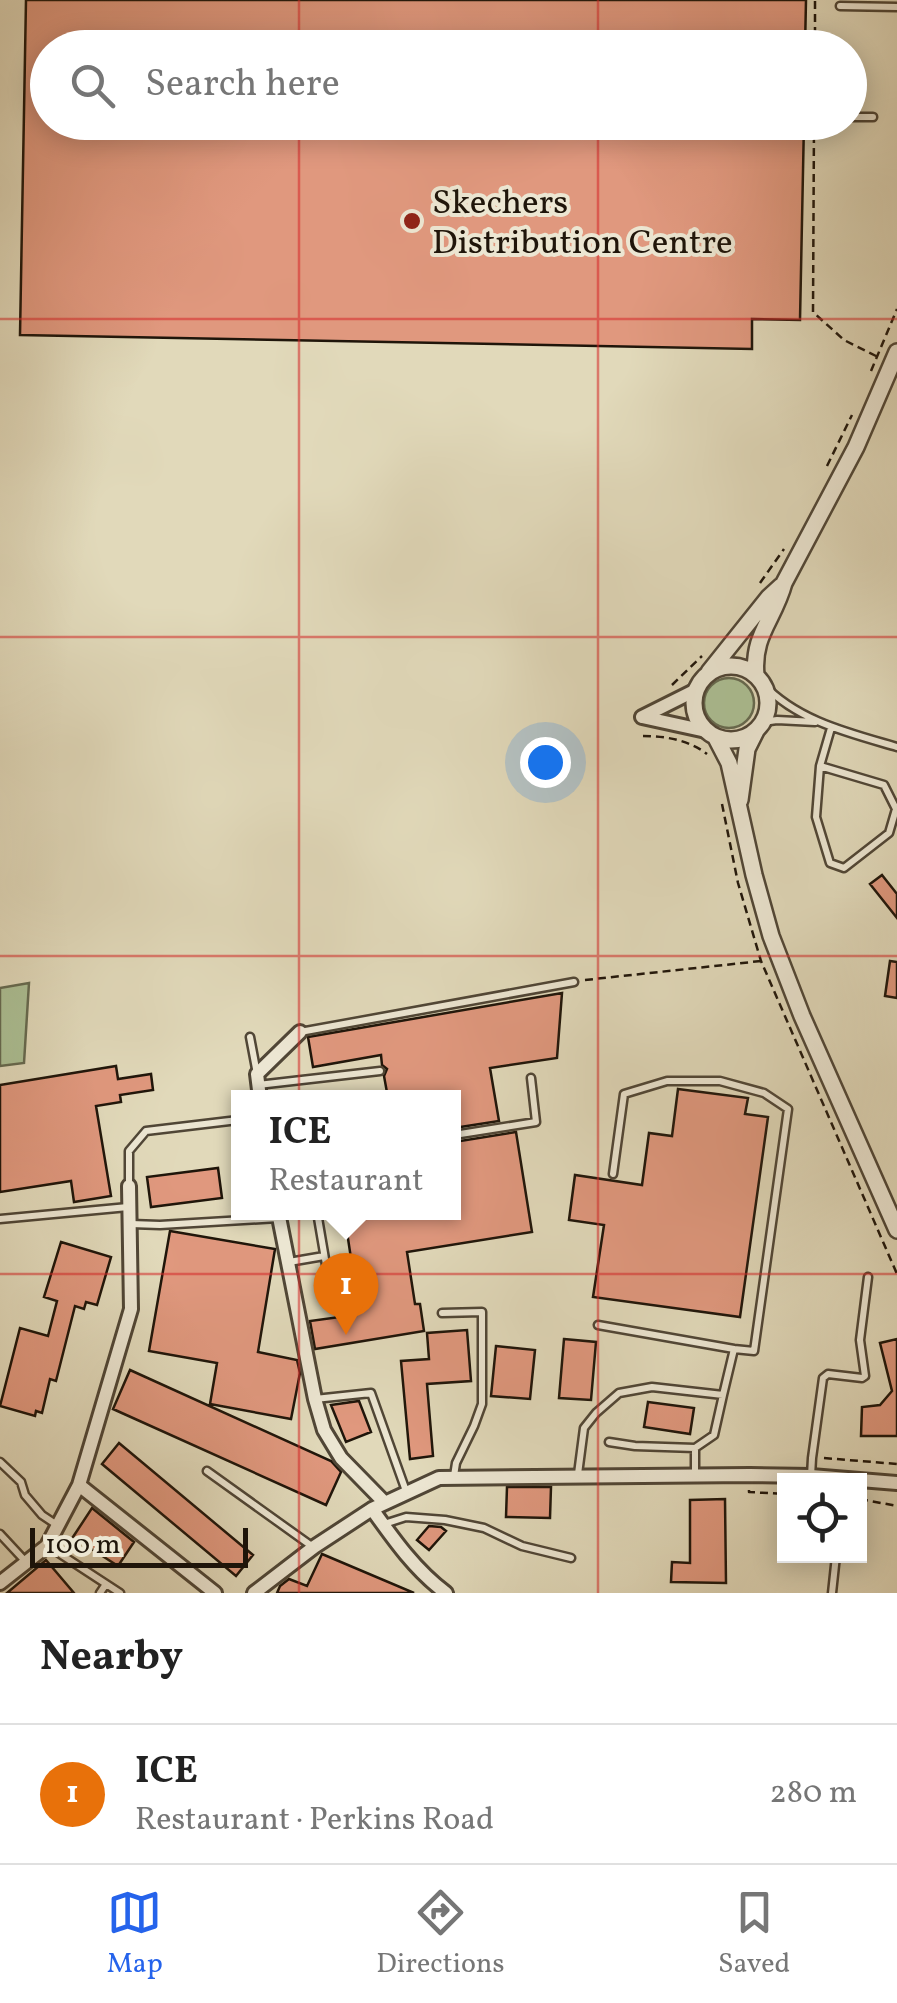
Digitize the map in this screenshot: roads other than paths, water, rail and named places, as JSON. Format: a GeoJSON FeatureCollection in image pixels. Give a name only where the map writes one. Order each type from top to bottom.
{"type":"FeatureCollection","features":[{"type":"Feature","properties":{"kind":"street"},"geometry":{"type":"LineString","coordinates":[[740,804],[747,749],[768,703],[759,679],[755,648],[856,448],[897,352]]}},
{"type":"Feature","properties":{"kind":"street"},"geometry":{"type":"LineString","coordinates":[[784,584],[696,690],[694,712],[724,749],[730,763],[771,936],[802,1016],[897,1230]]}},
{"type":"Feature","properties":{"kind":"street"},"geometry":{"type":"LineString","coordinates":[[706,676],[726,666],[746,669],[759,679]]}},
{"type":"Feature","properties":{"kind":"street"},"geometry":{"type":"LineString","coordinates":[[696,690],[642,717],[737,740],[759,727]]}},
{"type":"Feature","properties":{"kind":"street"},"geometry":{"type":"LineString","coordinates":[[258,1086],[300,1032]]}},
{"type":"Feature","properties":{"kind":"street"},"geometry":{"type":"LineString","coordinates":[[0,1583],[47,1546],[80,1485],[131,1309],[129,1186]]}},
{"type":"Feature","properties":{"kind":"street"},"geometry":{"type":"LineString","coordinates":[[280,1220],[324,1430],[378,1506],[383,1525],[402,1551],[446,1593]]}},
{"type":"Feature","properties":{"kind":"street"},"geometry":{"type":"LineString","coordinates":[[254,1593],[378,1506],[439,1478],[777,1476]]}},
{"type":"Feature","properties":{"kind":"street"},"geometry":{"type":"LineString","coordinates":[[867,1482],[896,1484]]}},
{"type":"Feature","properties":{"kind":"street"},"geometry":{"type":"LineString","coordinates":[[80,1485],[216,1593]]}},
{"type":"Feature","properties":{"kind":"lane"},"geometry":{"type":"LineString","coordinates":[[840,6],[897,7]]}},
{"type":"Feature","properties":{"kind":"lane"},"geometry":{"type":"LineString","coordinates":[[867,117],[873,117]]}},
{"type":"Feature","properties":{"kind":"lane"},"geometry":{"type":"LineString","coordinates":[[759,679],[777,697],[816,722],[897,747]]}},
{"type":"Feature","properties":{"kind":"lane"},"geometry":{"type":"LineString","coordinates":[[759,727],[777,720],[816,722]]}},
{"type":"Feature","properties":{"kind":"lane"},"geometry":{"type":"LineString","coordinates":[[820,766],[884,785],[896,809],[889,833],[844,868],[830,863],[816,817],[820,766],[831,728]]}},
{"type":"Feature","properties":{"kind":"lane"},"geometry":{"type":"LineString","coordinates":[[300,1032],[574,982]]}},
{"type":"Feature","properties":{"kind":"lane"},"geometry":{"type":"LineString","coordinates":[[250,1037],[258,1086],[380,1071]]}},
{"type":"Feature","properties":{"kind":"lane"},"geometry":{"type":"LineString","coordinates":[[461,1134],[536,1122],[531,1078]]}},
{"type":"Feature","properties":{"kind":"lane"},"geometry":{"type":"LineString","coordinates":[[598,1325],[754,1351],[788,1109],[764,1093],[720,1081],[666,1081],[624,1094],[613,1174]]}},
{"type":"Feature","properties":{"kind":"lane"},"geometry":{"type":"LineString","coordinates":[[129,1186],[129,1151],[146,1131],[231,1121]]}},
{"type":"Feature","properties":{"kind":"lane"},"geometry":{"type":"LineString","coordinates":[[0,1219],[130,1207]]}},
{"type":"Feature","properties":{"kind":"lane"},"geometry":{"type":"LineString","coordinates":[[130,1224],[231,1219]]}},
{"type":"Feature","properties":{"kind":"lane"},"geometry":{"type":"LineString","coordinates":[[318,1220],[332,1300]]}},
{"type":"Feature","properties":{"kind":"lane"},"geometry":{"type":"LineString","coordinates":[[288,1262],[324,1256]]}},
{"type":"Feature","properties":{"kind":"lane"},"geometry":{"type":"LineString","coordinates":[[811,1473],[824,1378],[828,1374],[865,1376],[860,1340],[868,1277]]}},
{"type":"Feature","properties":{"kind":"lane"},"geometry":{"type":"LineString","coordinates":[[442,1314],[482,1312],[482,1404],[453,1477]]}},
{"type":"Feature","properties":{"kind":"lane"},"geometry":{"type":"LineString","coordinates":[[609,1442],[696,1448],[714,1435],[734,1349]]}},
{"type":"Feature","properties":{"kind":"lane"},"geometry":{"type":"LineString","coordinates":[[578,1476],[584,1428],[619,1393],[652,1387],[723,1395]]}},
{"type":"Feature","properties":{"kind":"lane"},"geometry":{"type":"LineString","coordinates":[[315,1399],[371,1394],[406,1492]]}},
{"type":"Feature","properties":{"kind":"lane"},"geometry":{"type":"LineString","coordinates":[[695,1477],[696,1448]]}},
{"type":"Feature","properties":{"kind":"lane"},"geometry":{"type":"LineString","coordinates":[[0,1462],[21,1482],[25,1494],[42,1515],[58,1526]]}},
{"type":"Feature","properties":{"kind":"lane"},"geometry":{"type":"LineString","coordinates":[[207,1472],[314,1548]]}},
{"type":"Feature","properties":{"kind":"lane"},"geometry":{"type":"LineString","coordinates":[[383,1525],[406,1518],[445,1520],[484,1528],[522,1546],[571,1558]]}},
{"type":"Feature","properties":{"kind":"lane"},"geometry":{"type":"LineString","coordinates":[[0,1534],[27,1562]]}},
{"type":"Feature","properties":{"kind":"lane"},"geometry":{"type":"LineString","coordinates":[[47,1546],[120,1593]]}},
{"type":"Feature","properties":{"kind":"lane"},"geometry":{"type":"LineString","coordinates":[[832,1593],[835,1563]]}},
{"type":"Feature","properties":{"kind":"lane"},"geometry":{"type":"LineString","coordinates":[[100,1593],[106,1584]]}},
{"type":"Feature","properties":{"kind":"place","name":"Skechers Distribution Centre"},"geometry":{"type":"Point","coordinates":[412,221]}},
{"type":"Feature","properties":{"kind":"place","name":"ICE"},"geometry":{"type":"Point","coordinates":[346,1335]}}]}
